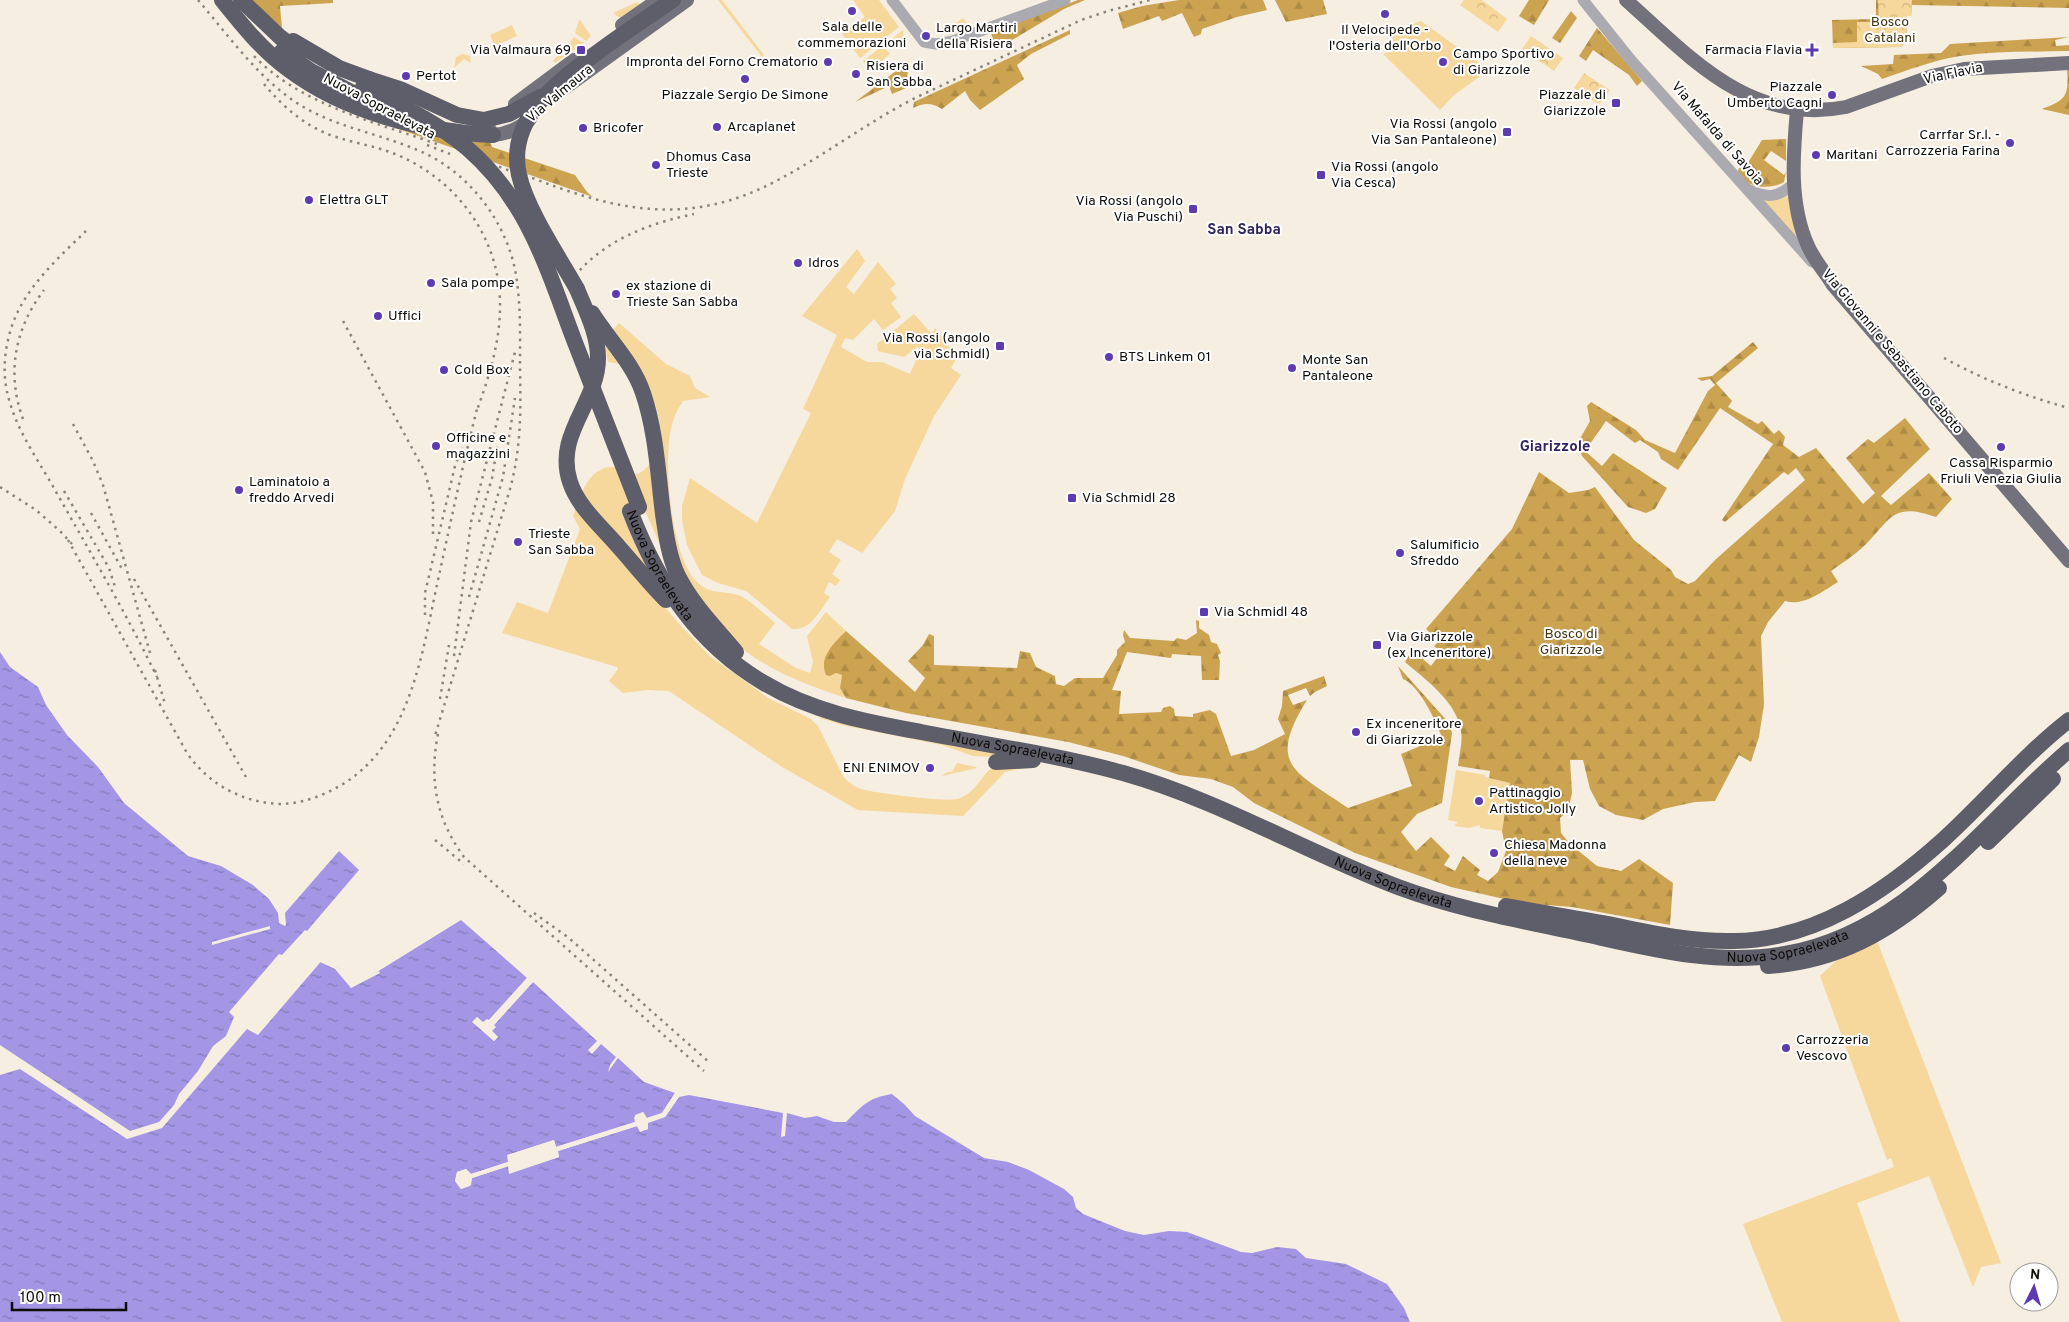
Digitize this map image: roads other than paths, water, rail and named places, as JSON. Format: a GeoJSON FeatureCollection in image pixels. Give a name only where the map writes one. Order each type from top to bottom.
{"type":"FeatureCollection","features":[{"type":"Feature","properties":{"kind":"highway"},"geometry":{"type":"LineString","coordinates":[[222,0],[246,30],[275,58],[308,83],[327,94],[355,106],[405,121],[441,129],[493,134]]}},
{"type":"Feature","properties":{"kind":"highway","name":"Nuova Sopraelevata"},"geometry":{"type":"LineString","coordinates":[[228,0],[255,28],[284,52],[312,71],[364,88],[459,154],[488,183],[506,207],[530,253],[635,509],[653,566],[683,612],[706,639],[751,675],[799,701],[839,714],[1120,773],[1203,801],[1350,867],[1425,896],[1490,913],[1637,946],[1733,965],[1760,967],[1875,910],[1898,895],[1940,860],[2043,760],[2069,738]]}},
{"type":"Feature","properties":{"kind":"highway"},"geometry":{"type":"LineString","coordinates":[[241,0],[259,18],[339,68],[364,88],[400,89],[457,115],[484,120],[510,114],[547,93],[586,61],[673,0]]}},
{"type":"Feature","properties":{"kind":"highway"},"geometry":{"type":"LineString","coordinates":[[547,93],[530,116],[522,133],[518,146],[518,172],[530,206],[577,289],[599,325],[635,373],[643,393],[649,417],[666,534],[672,559],[679,577],[697,604],[736,652]]}},
{"type":"Feature","properties":{"kind":"highway"},"geometry":{"type":"LineString","coordinates":[[577,289],[591,323],[598,358],[595,380],[566,450],[566,466],[570,482],[584,508],[646,579],[706,639]]}},
{"type":"Feature","properties":{"kind":"highway","name":"Nuova Sopraelevata"},"geometry":{"type":"LineString","coordinates":[[635,509],[677,587],[713,632],[756,667],[783,683],[820,699],[1085,754],[1167,777],[1208,792],[1401,878],[1492,904],[1640,937],[1694,946],[1730,949],[1759,948],[1788,954],[1835,941],[1879,919],[1902,903],[1947,866],[2069,750]]}},
{"type":"Feature","properties":{"kind":"highway"},"geometry":{"type":"LineString","coordinates":[[751,675],[760,688],[807,712],[816,719]]}},
{"type":"Feature","properties":{"kind":"highway"},"geometry":{"type":"LineString","coordinates":[[1492,904],[1673,937],[1708,941],[1744,940],[1784,934],[1818,923],[1858,904],[1879,891],[1926,854],[2069,720]]}},
{"type":"Feature","properties":{"kind":"highway"},"geometry":{"type":"LineString","coordinates":[[996,762],[1033,760],[1082,770],[1120,773]]}},
{"type":"Feature","properties":{"kind":"highway"},"geometry":{"type":"LineString","coordinates":[[1788,954],[1840,952],[1876,935],[1898,921],[1949,879],[2069,763]]}},
{"type":"Feature","properties":{"kind":"main road","name":"Via Valmaura"},"geometry":{"type":"LineString","coordinates":[[658,0],[512,106],[498,114],[487,116],[488,127],[493,134],[501,134],[523,125],[560,90],[687,0]]}},
{"type":"Feature","properties":{"kind":"main road"},"geometry":{"type":"LineString","coordinates":[[1626,0],[1703,69],[1718,80],[1751,98],[1797,110]]}},
{"type":"Feature","properties":{"kind":"main road","name":"Via Flavia"},"geometry":{"type":"LineString","coordinates":[[1797,110],[1841,108],[1932,76],[1964,69],[2069,63]]}},
{"type":"Feature","properties":{"kind":"main road","name":"Via Giovanni e Sebastiano Caboto"},"geometry":{"type":"LineString","coordinates":[[1797,110],[1794,183],[1801,229],[1808,248],[1833,285],[2069,561]]}},
{"type":"Feature","properties":{"kind":"street"},"geometry":{"type":"LineString","coordinates":[[892,0],[924,42],[936,44],[953,41],[1065,0]]}},
{"type":"Feature","properties":{"kind":"street","name":"Via Mafalda di Savoia"},"geometry":{"type":"LineString","coordinates":[[1583,0],[1631,60],[1743,187],[1833,285]]}},
{"type":"Feature","properties":{"kind":"street"},"geometry":{"type":"LineString","coordinates":[[1743,187],[1769,196],[1780,194],[1794,183]]}},
{"type":"Feature","properties":{"kind":"water"},"geometry":{"type":"Polygon","coordinates":[[[0,652],[10,667],[38,687],[46,705],[67,735],[98,767],[124,803],[188,856],[221,866],[253,885],[269,899],[278,913],[279,923],[286,925],[285,913],[339,851],[359,870],[307,931],[305,930],[282,955],[279,954],[229,1012],[234,1017],[226,1036],[213,1046],[198,1071],[179,1094],[174,1105],[159,1122],[130,1131],[0,1045],[0,652]]]}},
{"type":"Feature","properties":{"kind":"water"},"geometry":{"type":"Polygon","coordinates":[[[461,920],[527,978],[489,1020],[483,1023],[477,1017],[473,1022],[494,1041],[498,1037],[492,1031],[494,1025],[533,982],[597,1041],[588,1050],[592,1054],[601,1044],[616,1057],[610,1065],[608,1072],[618,1058],[644,1082],[675,1093],[662,1113],[647,1118],[643,1112],[634,1117],[635,1122],[556,1147],[554,1140],[508,1155],[508,1162],[471,1174],[466,1169],[457,1172],[455,1181],[461,1189],[471,1185],[472,1178],[509,1166],[509,1173],[559,1157],[558,1151],[637,1126],[640,1131],[648,1129],[648,1123],[665,1117],[679,1097],[689,1095],[783,1113],[781,1137],[785,1136],[787,1113],[805,1118],[817,1116],[834,1122],[846,1122],[866,1103],[892,1094],[915,1116],[984,1158],[1008,1162],[1029,1170],[1064,1189],[1073,1197],[1076,1208],[1083,1214],[1125,1231],[1144,1235],[1169,1231],[1187,1232],[1241,1252],[1252,1253],[1277,1247],[1296,1249],[1306,1258],[1346,1264],[1387,1284],[1404,1308],[1410,1322],[0,1322],[0,1075],[20,1069],[127,1139],[162,1128],[247,1029],[258,1035],[324,958],[340,969],[351,988],[461,920]]]}},
{"type":"Feature","properties":{"kind":"railway"},"geometry":{"type":"LineString","coordinates":[[198,0],[255,67],[280,91],[294,101],[327,119],[417,150],[449,168],[476,193],[488,208],[498,223],[512,257],[518,287],[520,322],[520,414],[514,474],[434,739]]}},
{"type":"Feature","properties":{"kind":"railway"},"geometry":{"type":"LineString","coordinates":[[525,175],[558,188],[621,205],[652,209],[683,209],[714,205],[745,195],[778,180],[880,117],[915,98],[1081,20],[1150,0]]}},
{"type":"Feature","properties":{"kind":"railway"},"geometry":{"type":"LineString","coordinates":[[254,56],[273,73],[316,100],[437,144]]}},
{"type":"Feature","properties":{"kind":"railway"},"geometry":{"type":"LineString","coordinates":[[264,84],[287,108],[313,127],[333,136],[387,151],[417,165],[438,179],[456,195],[471,214],[484,235],[493,258],[498,282],[500,307],[500,320],[493,359],[477,410]]}},
{"type":"Feature","properties":{"kind":"railway"},"geometry":{"type":"LineString","coordinates":[[427,145],[450,154]]}},
{"type":"Feature","properties":{"kind":"railway"},"geometry":{"type":"LineString","coordinates":[[492,164],[513,172]]}},
{"type":"Feature","properties":{"kind":"railway"},"geometry":{"type":"LineString","coordinates":[[575,276],[600,252],[629,235],[661,222],[694,214]]}},
{"type":"Feature","properties":{"kind":"railway"},"geometry":{"type":"LineString","coordinates":[[86,231],[40,278],[21,306],[14,320],[7,345],[5,362],[6,386],[14,415],[24,437],[108,583],[157,677]]}},
{"type":"Feature","properties":{"kind":"railway"},"geometry":{"type":"LineString","coordinates":[[23,419],[15,385],[16,352],[26,320],[44,290]]}},
{"type":"Feature","properties":{"kind":"railway"},"geometry":{"type":"LineString","coordinates":[[343,321],[425,472],[433,502],[433,536]]}},
{"type":"Feature","properties":{"kind":"railway"},"geometry":{"type":"LineString","coordinates":[[454,656],[471,522],[515,352]]}},
{"type":"Feature","properties":{"kind":"railway"},"geometry":{"type":"LineString","coordinates":[[1944,358],[2005,387],[2069,408]]}},
{"type":"Feature","properties":{"kind":"railway"},"geometry":{"type":"LineString","coordinates":[[469,597],[503,477],[515,398]]}},
{"type":"Feature","properties":{"kind":"railway"},"geometry":{"type":"LineString","coordinates":[[68,540],[187,753],[205,774],[228,790],[254,800],[283,804],[314,798],[343,784],[367,765],[386,743],[412,689],[428,629],[478,405]]}},
{"type":"Feature","properties":{"kind":"railway"},"geometry":{"type":"LineString","coordinates":[[73,424],[93,461],[103,485],[150,653]]}},
{"type":"Feature","properties":{"kind":"railway"},"geometry":{"type":"LineString","coordinates":[[479,522],[492,478],[498,442]]}},
{"type":"Feature","properties":{"kind":"railway"},"geometry":{"type":"LineString","coordinates":[[425,615],[425,593],[455,466],[462,447]]}},
{"type":"Feature","properties":{"kind":"railway"},"geometry":{"type":"LineString","coordinates":[[0,487],[36,510],[72,544]]}},
{"type":"Feature","properties":{"kind":"railway"},"geometry":{"type":"LineString","coordinates":[[64,491],[109,568],[116,590]]}},
{"type":"Feature","properties":{"kind":"railway"},"geometry":{"type":"LineString","coordinates":[[91,513],[122,569]]}},
{"type":"Feature","properties":{"kind":"railway"},"geometry":{"type":"LineString","coordinates":[[134,579],[246,777]]}},
{"type":"Feature","properties":{"kind":"railway"},"geometry":{"type":"LineString","coordinates":[[440,699],[449,645]]}},
{"type":"Feature","properties":{"kind":"railway"},"geometry":{"type":"LineString","coordinates":[[155,670],[165,704]]}},
{"type":"Feature","properties":{"kind":"railway"},"geometry":{"type":"LineString","coordinates":[[438,734],[434,767],[437,798],[447,828],[454,843],[464,857],[704,1071]]}},
{"type":"Feature","properties":{"kind":"railway"},"geometry":{"type":"LineString","coordinates":[[435,840],[464,864]]}},
{"type":"Feature","properties":{"kind":"railway"},"geometry":{"type":"LineString","coordinates":[[534,913],[569,938],[710,1063]]}},
{"type":"Feature","properties":{"kind":"place","name":"Sala delle commemorazioni"},"geometry":{"type":"Point","coordinates":[852,11]}},
{"type":"Feature","properties":{"kind":"place","name":"Il Velocipede - l'Osteria dell'Orbo"},"geometry":{"type":"Point","coordinates":[1385,14]}},
{"type":"Feature","properties":{"kind":"place","name":"Largo Martiri della Risiera"},"geometry":{"type":"Point","coordinates":[926,36]}},
{"type":"Feature","properties":{"kind":"place","name":"Via Valmaura 69"},"geometry":{"type":"Point","coordinates":[581,50]}},
{"type":"Feature","properties":{"kind":"place","name":"Farmacia Flavia"},"geometry":{"type":"Point","coordinates":[1812,50]}},
{"type":"Feature","properties":{"kind":"place","name":"Impronta del Forno Crematorio"},"geometry":{"type":"Point","coordinates":[828,62]}},
{"type":"Feature","properties":{"kind":"place","name":"Campo Sportivo di Giarizzole"},"geometry":{"type":"Point","coordinates":[1443,62]}},
{"type":"Feature","properties":{"kind":"place","name":"Risiera di San Sabba"},"geometry":{"type":"Point","coordinates":[856,74]}},
{"type":"Feature","properties":{"kind":"place","name":"Pertot"},"geometry":{"type":"Point","coordinates":[406,76]}},
{"type":"Feature","properties":{"kind":"place","name":"Piazzale Sergio De Simone"},"geometry":{"type":"Point","coordinates":[745,79]}},
{"type":"Feature","properties":{"kind":"place","name":"Piazzale Umberto Cagni"},"geometry":{"type":"Point","coordinates":[1832,95]}},
{"type":"Feature","properties":{"kind":"place","name":"Piazzale di Giarizzole"},"geometry":{"type":"Point","coordinates":[1616,103]}},
{"type":"Feature","properties":{"kind":"place","name":"Arcaplanet"},"geometry":{"type":"Point","coordinates":[717,127]}},
{"type":"Feature","properties":{"kind":"place","name":"Bricofer"},"geometry":{"type":"Point","coordinates":[583,128]}},
{"type":"Feature","properties":{"kind":"place","name":"Via Rossi (angolo Via San Pantaleone)"},"geometry":{"type":"Point","coordinates":[1507,132]}},
{"type":"Feature","properties":{"kind":"place","name":"Carrfar Sr.l. - Carrozzeria Farina"},"geometry":{"type":"Point","coordinates":[2010,143]}},
{"type":"Feature","properties":{"kind":"place","name":"Maritani"},"geometry":{"type":"Point","coordinates":[1816,155]}},
{"type":"Feature","properties":{"kind":"place","name":"Dhomus Casa Trieste"},"geometry":{"type":"Point","coordinates":[656,165]}},
{"type":"Feature","properties":{"kind":"place","name":"Via Rossi (angolo Via Cesca)"},"geometry":{"type":"Point","coordinates":[1321,175]}},
{"type":"Feature","properties":{"kind":"place","name":"Elettra GLT"},"geometry":{"type":"Point","coordinates":[309,200]}},
{"type":"Feature","properties":{"kind":"place","name":"Via Rossi (angolo Via Puschi)"},"geometry":{"type":"Point","coordinates":[1193,209]}},
{"type":"Feature","properties":{"kind":"place","name":"Idros"},"geometry":{"type":"Point","coordinates":[798,263]}},
{"type":"Feature","properties":{"kind":"place","name":"Sala pompe"},"geometry":{"type":"Point","coordinates":[431,283]}},
{"type":"Feature","properties":{"kind":"place","name":"ex stazione di Trieste San Sabba"},"geometry":{"type":"Point","coordinates":[616,294]}},
{"type":"Feature","properties":{"kind":"place","name":"Uffici"},"geometry":{"type":"Point","coordinates":[378,316]}},
{"type":"Feature","properties":{"kind":"place","name":"Via Rossi (angolo via Schmidl)"},"geometry":{"type":"Point","coordinates":[1000,346]}},
{"type":"Feature","properties":{"kind":"place","name":"BTS Linkem 01"},"geometry":{"type":"Point","coordinates":[1109,357]}},
{"type":"Feature","properties":{"kind":"place","name":"Monte San Pantaleone"},"geometry":{"type":"Point","coordinates":[1292,368]}},
{"type":"Feature","properties":{"kind":"place","name":"Cold Box"},"geometry":{"type":"Point","coordinates":[444,370]}},
{"type":"Feature","properties":{"kind":"place","name":"Officine e magazzini"},"geometry":{"type":"Point","coordinates":[436,446]}},
{"type":"Feature","properties":{"kind":"place","name":"Cassa Risparmio Friuli Venezia Giulia"},"geometry":{"type":"Point","coordinates":[2001,447]}},
{"type":"Feature","properties":{"kind":"place","name":"Laminatoio a freddo Arvedi"},"geometry":{"type":"Point","coordinates":[239,490]}},
{"type":"Feature","properties":{"kind":"place","name":"Via Schmidl 28"},"geometry":{"type":"Point","coordinates":[1072,498]}},
{"type":"Feature","properties":{"kind":"place","name":"Trieste San Sabba"},"geometry":{"type":"Point","coordinates":[518,542]}},
{"type":"Feature","properties":{"kind":"place","name":"Salumificio Sfreddo"},"geometry":{"type":"Point","coordinates":[1400,553]}},
{"type":"Feature","properties":{"kind":"place","name":"Via Schmidl 48"},"geometry":{"type":"Point","coordinates":[1204,612]}},
{"type":"Feature","properties":{"kind":"place","name":"Via Giarizzole (ex Inceneritore)"},"geometry":{"type":"Point","coordinates":[1377,645]}},
{"type":"Feature","properties":{"kind":"place","name":"Ex inceneritore di Giarizzole"},"geometry":{"type":"Point","coordinates":[1356,732]}},
{"type":"Feature","properties":{"kind":"place","name":"ENI ENIMOV"},"geometry":{"type":"Point","coordinates":[930,768]}},
{"type":"Feature","properties":{"kind":"place","name":"Pattinaggio Artistico Jolly"},"geometry":{"type":"Point","coordinates":[1479,801]}},
{"type":"Feature","properties":{"kind":"place","name":"Chiesa Madonna della neve"},"geometry":{"type":"Point","coordinates":[1494,853]}},
{"type":"Feature","properties":{"kind":"place","name":"Carrozzeria Vescovo"},"geometry":{"type":"Point","coordinates":[1786,1048]}},
{"type":"Feature","properties":{"kind":"district","name":"San Sabba"},"geometry":{"type":"Point","coordinates":[1244,230]}},
{"type":"Feature","properties":{"kind":"district","name":"Giarizzole"},"geometry":{"type":"Point","coordinates":[1555,447]}},
{"type":"Feature","properties":{"kind":"park label","name":"Bosco Catalani"},"geometry":{"type":"Point","coordinates":[1890,30]}},
{"type":"Feature","properties":{"kind":"park label","name":"Bosco di Giarizzole"},"geometry":{"type":"Point","coordinates":[1571,642]}}]}
